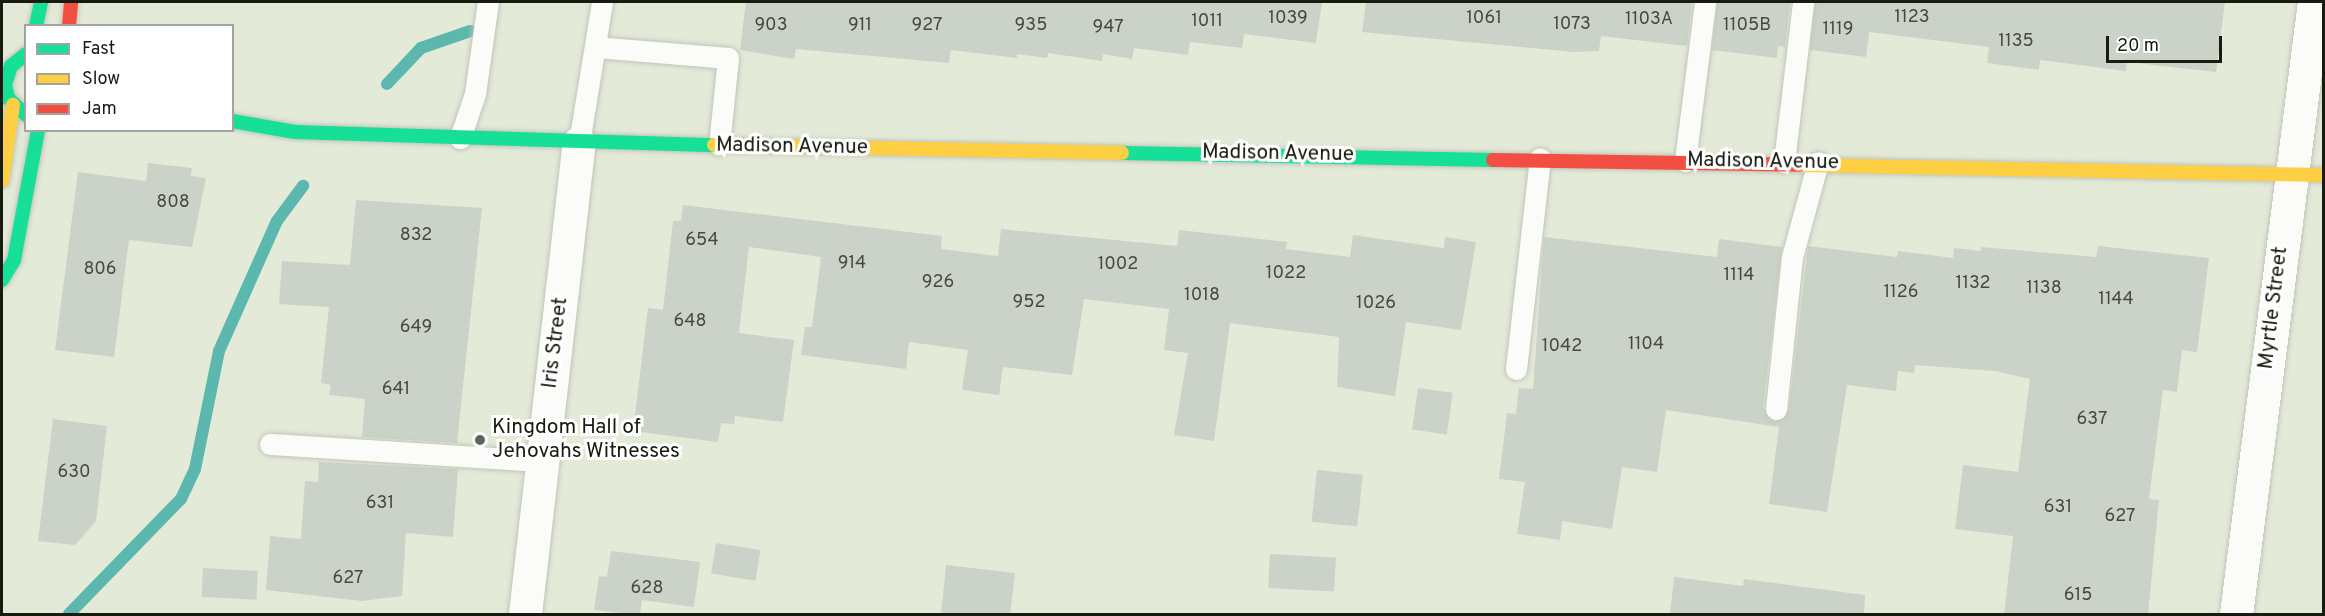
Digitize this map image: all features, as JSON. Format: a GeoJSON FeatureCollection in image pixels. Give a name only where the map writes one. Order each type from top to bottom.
{"type":"FeatureCollection","features":[{"type":"Feature","properties":{"kind":"street"},"geometry":{"type":"LineString","coordinates":[[36,24],[41,2]]}},
{"type":"Feature","properties":{"kind":"street"},"geometry":{"type":"LineString","coordinates":[[69,24],[71,2]]}},
{"type":"Feature","properties":{"kind":"street","name":"Myrtle Street"},"geometry":{"type":"LineString","coordinates":[[2236,615],[2314,2]]}},
{"type":"Feature","properties":{"kind":"street"},"geometry":{"type":"LineString","coordinates":[[2,181],[12,86]]}},
{"type":"Feature","properties":{"kind":"street","name":"Madison Avenue"},"geometry":{"type":"LineString","coordinates":[[234,121],[295,132],[579,143],[1818,162],[2291,171],[2324,175]]}},
{"type":"Feature","properties":{"kind":"street"},"geometry":{"type":"LineString","coordinates":[[2,278],[14,260],[38,132]]}},
{"type":"Feature","properties":{"kind":"street","name":"Iris Street"},"geometry":{"type":"LineString","coordinates":[[525,615],[579,143]]}},
{"type":"Feature","properties":{"kind":"lane"},"geometry":{"type":"LineString","coordinates":[[460,138],[475,94],[488,2]]}},
{"type":"Feature","properties":{"kind":"lane"},"geometry":{"type":"LineString","coordinates":[[579,143],[602,2]]}},
{"type":"Feature","properties":{"kind":"lane"},"geometry":{"type":"LineString","coordinates":[[1685,161],[1705,2]]}},
{"type":"Feature","properties":{"kind":"lane"},"geometry":{"type":"LineString","coordinates":[[1784,162],[1803,2]]}},
{"type":"Feature","properties":{"kind":"lane"},"geometry":{"type":"LineString","coordinates":[[595,47],[728,58],[719,145]]}},
{"type":"Feature","properties":{"kind":"lane"},"geometry":{"type":"LineString","coordinates":[[1516,369],[1540,158]]}},
{"type":"Feature","properties":{"kind":"lane"},"geometry":{"type":"LineString","coordinates":[[1776,410],[1792,257],[1818,162]]}},
{"type":"Feature","properties":{"kind":"lane"},"geometry":{"type":"LineString","coordinates":[[270,444],[542,461]]}},
{"type":"Feature","properties":{"kind":"building"},"geometry":{"type":"Polygon","coordinates":[[[746,2],[1322,2],[1316,43],[1244,34],[1242,48],[1190,42],[1188,55],[1134,48],[1132,59],[1103,54],[1102,61],[1048,53],[1047,58],[1017,54],[1017,58],[951,50],[949,63],[796,49],[794,59],[740,50],[746,2]]]}},
{"type":"Feature","properties":{"kind":"building"},"geometry":{"type":"Polygon","coordinates":[[[1366,2],[1692,2],[1687,46],[1601,36],[1599,51],[1573,52],[1362,32],[1366,2]]]}},
{"type":"Feature","properties":{"kind":"building"},"geometry":{"type":"Polygon","coordinates":[[[1717,2],[1790,2],[1785,47],[1778,46],[1777,58],[1712,50],[1717,2]]]}},
{"type":"Feature","properties":{"kind":"building"},"geometry":{"type":"Polygon","coordinates":[[[1815,2],[2225,2],[2216,72],[2127,62],[2126,71],[2040,60],[2039,70],[1987,63],[1989,47],[1869,32],[1866,57],[1810,50],[1815,2]]]}},
{"type":"Feature","properties":{"kind":"building"},"geometry":{"type":"Polygon","coordinates":[[[148,163],[192,168],[191,176],[206,178],[192,247],[129,240],[114,357],[55,350],[78,172],[146,181],[148,163]]]}},
{"type":"Feature","properties":{"kind":"building"},"geometry":{"type":"Polygon","coordinates":[[[356,200],[482,208],[457,443],[362,437],[365,399],[329,395],[331,385],[321,383],[329,307],[279,304],[282,261],[350,265],[356,200]]]}},
{"type":"Feature","properties":{"kind":"building"},"geometry":{"type":"Polygon","coordinates":[[[683,205],[942,236],[941,249],[998,256],[1001,229],[1177,246],[1179,230],[1287,242],[1286,249],[1350,257],[1353,235],[1444,248],[1445,237],[1476,242],[1461,330],[1406,322],[1395,396],[1337,387],[1339,337],[1230,323],[1214,441],[1174,435],[1188,353],[1164,350],[1169,309],[1084,299],[1072,375],[1003,367],[999,395],[962,390],[968,350],[909,342],[906,369],[801,355],[805,327],[812,327],[821,257],[749,247],[739,333],[794,340],[783,422],[735,416],[734,424],[721,423],[718,442],[633,431],[648,308],[663,310],[673,221],[681,221],[683,205]]]}},
{"type":"Feature","properties":{"kind":"building"},"geometry":{"type":"Polygon","coordinates":[[[1544,237],[1717,257],[1719,239],[1782,247],[1763,408],[1775,422],[1789,410],[1808,246],[1897,257],[1898,251],[1953,258],[1954,248],[1981,251],[1981,247],[2096,257],[2098,246],[2209,258],[2197,352],[2182,350],[2177,392],[2163,390],[2149,499],[2159,500],[2148,615],[2004,615],[2013,536],[1955,529],[1963,465],[2018,472],[2030,379],[1995,371],[1915,365],[1914,373],[1898,371],[1896,391],[1847,385],[1827,512],[1769,504],[1779,427],[1666,410],[1657,472],[1622,467],[1612,529],[1562,521],[1560,540],[1517,534],[1525,482],[1499,479],[1507,413],[1516,414],[1519,388],[1533,389],[1544,237]]]}},
{"type":"Feature","properties":{"kind":"building"},"geometry":{"type":"Polygon","coordinates":[[[1418,388],[1453,393],[1447,434],[1412,430],[1418,388]]]}},
{"type":"Feature","properties":{"kind":"building"},"geometry":{"type":"Polygon","coordinates":[[[53,419],[107,426],[96,521],[75,545],[38,541],[53,419]]]}},
{"type":"Feature","properties":{"kind":"building"},"geometry":{"type":"Polygon","coordinates":[[[319,462],[458,469],[453,537],[406,533],[402,596],[362,601],[266,590],[270,536],[301,539],[305,481],[318,482],[319,462]]]}},
{"type":"Feature","properties":{"kind":"building"},"geometry":{"type":"Polygon","coordinates":[[[1317,470],[1363,475],[1357,527],[1312,522],[1317,470]]]}},
{"type":"Feature","properties":{"kind":"building"},"geometry":{"type":"Polygon","coordinates":[[[716,543],[760,550],[756,581],[711,574],[716,543]]]}},
{"type":"Feature","properties":{"kind":"building"},"geometry":{"type":"Polygon","coordinates":[[[611,551],[700,562],[694,607],[642,600],[640,615],[594,610],[599,576],[607,577],[611,551]]]}},
{"type":"Feature","properties":{"kind":"building"},"geometry":{"type":"Polygon","coordinates":[[[1270,554],[1336,557],[1334,591],[1268,588],[1270,554]]]}},
{"type":"Feature","properties":{"kind":"building"},"geometry":{"type":"Polygon","coordinates":[[[946,565],[1015,573],[1010,615],[941,615],[946,565]]]}},
{"type":"Feature","properties":{"kind":"building"},"geometry":{"type":"Polygon","coordinates":[[[203,568],[258,571],[256,600],[201,597],[203,568]]]}},
{"type":"Feature","properties":{"kind":"building"},"geometry":{"type":"Polygon","coordinates":[[[1674,577],[1743,586],[1744,579],[1865,595],[1864,615],[1670,615],[1674,577]]]}},
{"type":"Feature","properties":{"kind":"waterway"},"geometry":{"type":"LineString","coordinates":[[387,84],[421,48],[470,31]]}},
{"type":"Feature","properties":{"kind":"waterway"},"geometry":{"type":"LineString","coordinates":[[69,614],[181,499],[195,469],[219,351],[277,221],[303,186]]}},
{"type":"Feature","properties":{"kind":"traffic: fast"},"geometry":{"type":"LineString","coordinates":[[36,24],[41,2]]}},
{"type":"Feature","properties":{"kind":"traffic: fast"},"geometry":{"type":"LineString","coordinates":[[24,56],[11,66],[5,84],[8,98],[24,113]]}},
{"type":"Feature","properties":{"kind":"traffic: fast"},"geometry":{"type":"LineString","coordinates":[[234,121],[295,132],[714,145]]}},
{"type":"Feature","properties":{"kind":"traffic: fast"},"geometry":{"type":"LineString","coordinates":[[2,280],[14,260],[38,132]]}},
{"type":"Feature","properties":{"kind":"traffic: fast"},"geometry":{"type":"LineString","coordinates":[[1122,153],[1493,160]]}},
{"type":"Feature","properties":{"kind":"traffic: slow"},"geometry":{"type":"LineString","coordinates":[[2,181],[13,105]]}},
{"type":"Feature","properties":{"kind":"traffic: slow"},"geometry":{"type":"LineString","coordinates":[[714,145],[1122,153]]}},
{"type":"Feature","properties":{"kind":"traffic: slow"},"geometry":{"type":"LineString","coordinates":[[1799,165],[2324,175]]}},
{"type":"Feature","properties":{"kind":"traffic: jam"},"geometry":{"type":"LineString","coordinates":[[69,24],[71,2]]}},
{"type":"Feature","properties":{"kind":"traffic: jam"},"geometry":{"type":"LineString","coordinates":[[1493,160],[1799,165]]}},
{"type":"Feature","properties":{"kind":"place","name":"Kingdom Hall of Jehovahs Witnesses"},"geometry":{"type":"Point","coordinates":[480,440]}}]}
